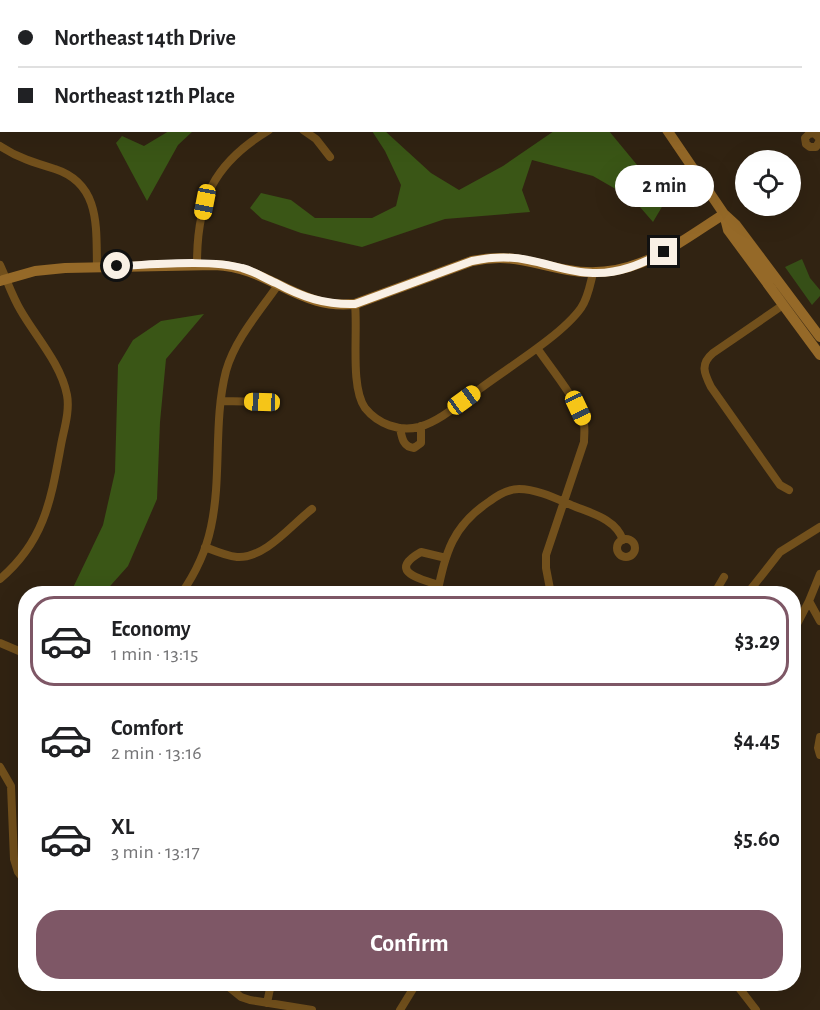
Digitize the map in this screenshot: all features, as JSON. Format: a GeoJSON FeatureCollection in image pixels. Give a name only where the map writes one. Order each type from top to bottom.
{"type":"FeatureCollection","features":[{"type":"Feature","properties":{"kind":"street"},"geometry":{"type":"LineString","coordinates":[[197,264],[197,244],[209,189],[224,166],[238,152],[266,132]]}},
{"type":"Feature","properties":{"kind":"street"},"geometry":{"type":"LineString","coordinates":[[306,132],[316,139],[330,157]]}},
{"type":"Feature","properties":{"kind":"street"},"geometry":{"type":"LineString","coordinates":[[668,132],[724,214],[736,225],[820,337]]}},
{"type":"Feature","properties":{"kind":"street"},"geometry":{"type":"LineString","coordinates":[[0,146],[22,159],[67,175],[86,191],[96,219],[97,267]]}},
{"type":"Feature","properties":{"kind":"street"},"geometry":{"type":"LineString","coordinates":[[3,279],[35,271],[197,264],[242,268],[324,303],[355,304],[472,261],[502,256],[527,259],[567,270],[593,273],[626,269],[642,264],[664,252],[724,214]]}},
{"type":"Feature","properties":{"kind":"street"},"geometry":{"type":"LineString","coordinates":[[724,214],[728,230],[820,355]]}},
{"type":"Feature","properties":{"kind":"street"},"geometry":{"type":"LineString","coordinates":[[0,265],[3,279],[54,364],[67,396],[67,417],[51,496],[40,530],[25,553],[0,579]]}},
{"type":"Feature","properties":{"kind":"street"},"geometry":{"type":"LineString","coordinates":[[770,270],[769,280],[782,297],[783,305]]}},
{"type":"Feature","properties":{"kind":"street"},"geometry":{"type":"LineString","coordinates":[[355,304],[356,388],[360,399],[374,417],[382,423],[400,428],[421,426],[446,412],[537,348],[572,319],[587,297],[593,273]]}},
{"type":"Feature","properties":{"kind":"street"},"geometry":{"type":"LineString","coordinates":[[186,586],[205,547],[214,506],[221,401],[231,357],[278,285]]}},
{"type":"Feature","properties":{"kind":"street"},"geometry":{"type":"LineString","coordinates":[[783,305],[713,353],[704,363],[704,372],[711,387],[780,485],[789,490]]}},
{"type":"Feature","properties":{"kind":"street"},"geometry":{"type":"LineString","coordinates":[[537,348],[578,408],[584,421],[584,442],[546,555],[549,586]]}},
{"type":"Feature","properties":{"kind":"street"},"geometry":{"type":"LineString","coordinates":[[221,401],[262,402]]}},
{"type":"Feature","properties":{"kind":"street"},"geometry":{"type":"LineString","coordinates":[[400,428],[404,443],[414,448],[421,443],[421,426]]}},
{"type":"Feature","properties":{"kind":"street"},"geometry":{"type":"LineString","coordinates":[[439,586],[446,558],[460,527],[477,510],[500,495],[520,489],[537,492],[601,517],[621,532],[623,540]]}},
{"type":"Feature","properties":{"kind":"street"},"geometry":{"type":"LineString","coordinates":[[205,547],[237,557],[255,553],[276,540],[312,509]]}},
{"type":"Feature","properties":{"kind":"street"},"geometry":{"type":"LineString","coordinates":[[753,586],[780,552],[820,527]]}},
{"type":"Feature","properties":{"kind":"street"},"geometry":{"type":"LineString","coordinates":[[430,586],[411,576],[407,571],[408,561],[421,552],[446,558]]}},
{"type":"Feature","properties":{"kind":"street"},"geometry":{"type":"LineString","coordinates":[[801,616],[820,574]]}},
{"type":"Feature","properties":{"kind":"street"},"geometry":{"type":"LineString","coordinates":[[719,586],[724,577]]}},
{"type":"Feature","properties":{"kind":"street"},"geometry":{"type":"LineString","coordinates":[[809,601],[820,621]]}},
{"type":"Feature","properties":{"kind":"street"},"geometry":{"type":"LineString","coordinates":[[0,643],[18,651]]}},
{"type":"Feature","properties":{"kind":"street"},"geometry":{"type":"LineString","coordinates":[[820,737],[818,748],[820,755]]}},
{"type":"Feature","properties":{"kind":"street"},"geometry":{"type":"LineString","coordinates":[[0,768],[11,786],[14,859],[18,872]]}},
{"type":"Feature","properties":{"kind":"street"},"geometry":{"type":"LineString","coordinates":[[234,991],[241,997],[312,1010]]}},
{"type":"Feature","properties":{"kind":"street"},"geometry":{"type":"LineString","coordinates":[[267,1003],[270,991]]}},
{"type":"Feature","properties":{"kind":"street"},"geometry":{"type":"LineString","coordinates":[[399,1010],[411,991]]}},
{"type":"Feature","properties":{"kind":"street"},"geometry":{"type":"LineString","coordinates":[[741,991],[756,1010]]}},
{"type":"Feature","properties":{"kind":"green space"},"geometry":{"type":"Polygon","coordinates":[[[167,132],[192,132],[178,145],[147,201],[116,143],[122,136],[144,146],[167,132]]]}},
{"type":"Feature","properties":{"kind":"green space"},"geometry":{"type":"Polygon","coordinates":[[[373,132],[386,132],[431,173],[459,190],[503,166],[553,132],[610,132],[666,200],[653,222],[633,199],[593,176],[532,160],[522,190],[530,212],[445,219],[362,247],[301,233],[262,219],[250,208],[261,193],[291,200],[315,218],[372,218],[396,206],[401,185],[385,151],[373,132]]]}},
{"type":"Feature","properties":{"kind":"green space"},"geometry":{"type":"Polygon","coordinates":[[[802,259],[810,278],[820,290],[820,296],[812,305],[785,267],[802,259]]]}},
{"type":"Feature","properties":{"kind":"green space"},"geometry":{"type":"Polygon","coordinates":[[[204,314],[166,359],[160,422],[157,499],[128,566],[110,586],[74,586],[103,525],[115,472],[118,365],[133,340],[161,321],[204,314]]]}},
{"type":"Feature","properties":{"kind":"route"},"geometry":{"type":"LineString","coordinates":[[117,266],[197,264],[232,266],[254,272],[314,300],[324,303],[355,304],[472,261],[488,258],[502,256],[527,259],[567,270],[593,273],[626,269],[642,264],[664,252]]}}]}
